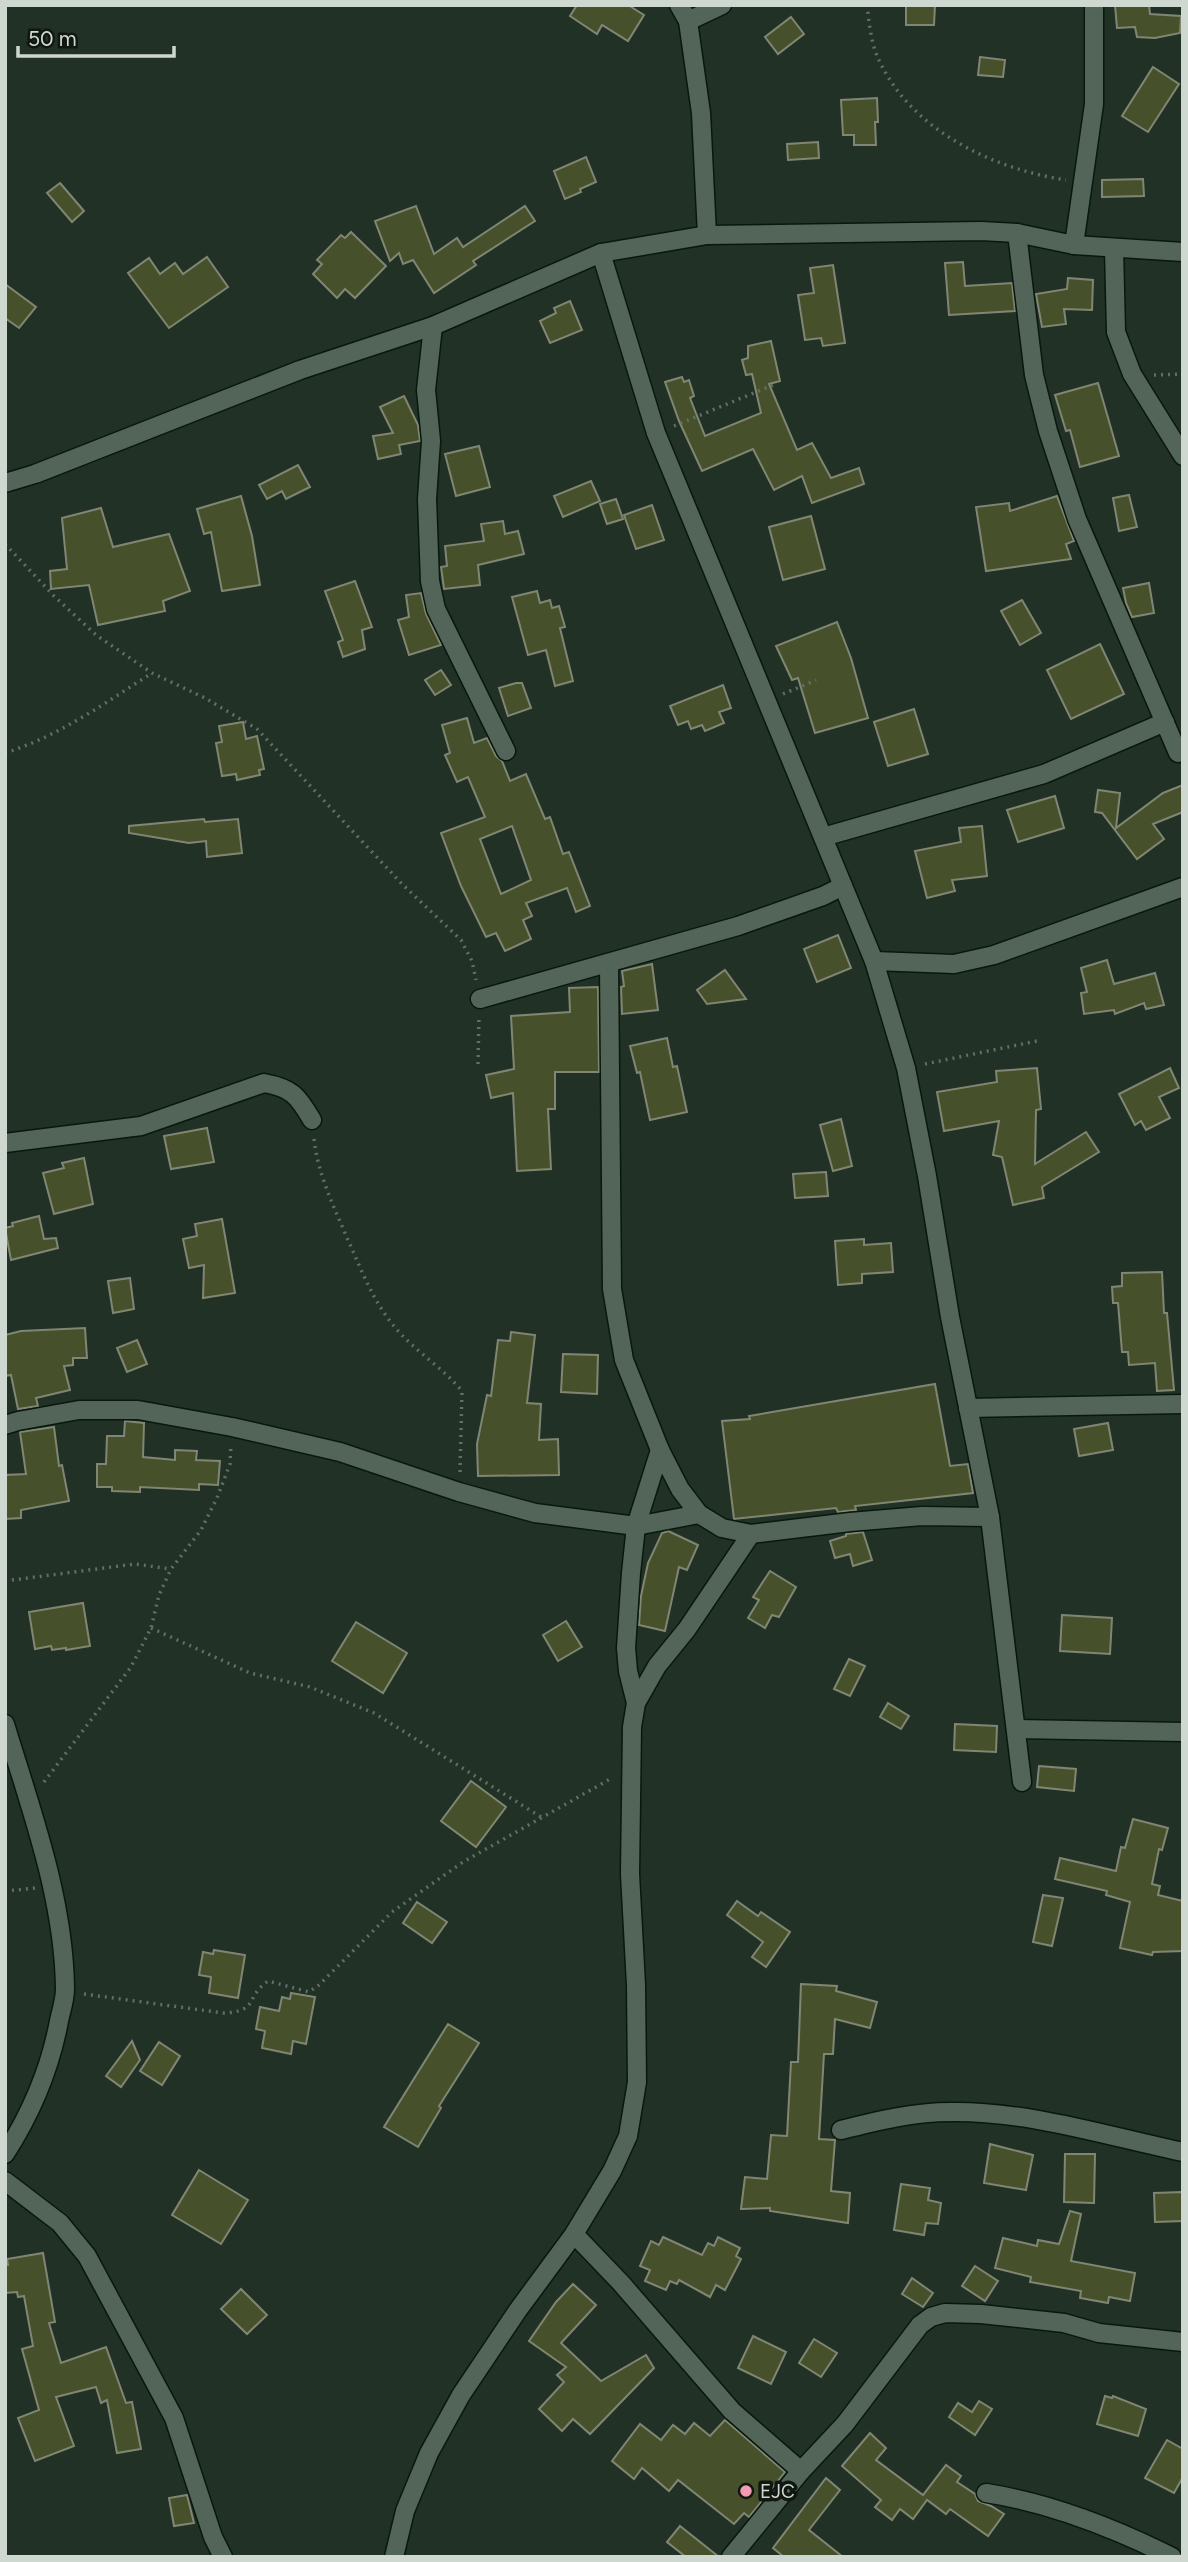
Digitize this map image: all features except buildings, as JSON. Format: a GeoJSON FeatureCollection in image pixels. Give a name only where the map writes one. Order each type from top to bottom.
{"type":"FeatureCollection","features":[{"type":"Feature","properties":{"kind":"street"},"geometry":{"type":"LineString","coordinates":[[707,235],[701,113],[684,13],[722,5]]}},
{"type":"Feature","properties":{"kind":"street"},"geometry":{"type":"LineString","coordinates":[[1074,245],[1094,104],[1094,5]]}},
{"type":"Feature","properties":{"kind":"street"},"geometry":{"type":"LineString","coordinates":[[5,483],[35,474],[300,370],[433,326],[601,253],[707,235],[981,231],[1017,233],[1074,245],[1183,252]]}},
{"type":"Feature","properties":{"kind":"street"},"geometry":{"type":"LineString","coordinates":[[1017,233],[1034,375],[1048,431],[1077,519],[1178,753]]}},
{"type":"Feature","properties":{"kind":"street"},"geometry":{"type":"LineString","coordinates":[[1114,248],[1116,332],[1132,374],[1183,456]]}},
{"type":"Feature","properties":{"kind":"street"},"geometry":{"type":"LineString","coordinates":[[601,253],[656,433],[874,961],[906,1068],[990,1517],[1022,1782]]}},
{"type":"Feature","properties":{"kind":"street"},"geometry":{"type":"LineString","coordinates":[[433,326],[426,390],[431,441],[427,499],[429,581],[436,609],[506,751]]}},
{"type":"Feature","properties":{"kind":"street"},"geometry":{"type":"LineString","coordinates":[[823,837],[1044,774],[1165,722]]}},
{"type":"Feature","properties":{"kind":"street"},"geometry":{"type":"LineString","coordinates":[[480,999],[738,926],[843,887]]}},
{"type":"Feature","properties":{"kind":"street"},"geometry":{"type":"LineString","coordinates":[[874,961],[954,964],[994,956],[1183,887]]}},
{"type":"Feature","properties":{"kind":"street"},"geometry":{"type":"LineString","coordinates":[[609,964],[612,1289],[624,1360],[660,1450],[680,1489],[699,1514],[722,1528],[751,1534],[922,1516],[990,1517]]}},
{"type":"Feature","properties":{"kind":"street"},"geometry":{"type":"LineString","coordinates":[[5,1143],[141,1126],[264,1083],[281,1086],[298,1096],[312,1120]]}},
{"type":"Feature","properties":{"kind":"street"},"geometry":{"type":"LineString","coordinates":[[968,1408],[1183,1404]]}},
{"type":"Feature","properties":{"kind":"street"},"geometry":{"type":"LineString","coordinates":[[5,1425],[79,1410],[138,1410],[232,1427],[340,1452],[459,1492],[535,1513],[636,1526],[699,1514]]}},
{"type":"Feature","properties":{"kind":"street"},"geometry":{"type":"LineString","coordinates":[[636,1703],[628,1671],[626,1648],[636,1526],[660,1450]]}},
{"type":"Feature","properties":{"kind":"street"},"geometry":{"type":"LineString","coordinates":[[394,2557],[405,2511],[429,2453],[461,2395],[574,2234],[612,2171],[628,2136],[637,2082],[631,1874],[632,1727],[636,1703],[657,1666],[694,1619],[751,1534]]}},
{"type":"Feature","properties":{"kind":"street"},"geometry":{"type":"LineString","coordinates":[[5,1724],[30,1800],[51,1886],[61,1940],[65,1991],[52,2058],[39,2092],[5,2154]]}},
{"type":"Feature","properties":{"kind":"street"},"geometry":{"type":"LineString","coordinates":[[1016,1729],[1183,1732]]}},
{"type":"Feature","properties":{"kind":"street"},"geometry":{"type":"LineString","coordinates":[[841,2130],[898,2116],[951,2112],[1012,2116],[1183,2152]]}},
{"type":"Feature","properties":{"kind":"street"},"geometry":{"type":"LineString","coordinates":[[5,2182],[60,2223],[87,2256],[174,2418],[213,2537],[223,2557]]}},
{"type":"Feature","properties":{"kind":"street"},"geometry":{"type":"LineString","coordinates":[[574,2234],[621,2283],[732,2411],[802,2471]]}},
{"type":"Feature","properties":{"kind":"street"},"geometry":{"type":"LineString","coordinates":[[731,2557],[845,2424],[920,2325],[931,2317],[944,2312],[981,2314],[1064,2323],[1099,2333],[1183,2342]]}},
{"type":"Feature","properties":{"kind":"street"},"geometry":{"type":"LineString","coordinates":[[986,2493],[1025,2499],[1083,2519],[1172,2557]]}},
{"type":"Feature","properties":{"kind":"path"},"geometry":{"type":"LineString","coordinates":[[867,5],[876,55],[890,82],[914,110],[952,139],[983,157],[1037,176],[1082,183]]}},
{"type":"Feature","properties":{"kind":"path"},"geometry":{"type":"LineString","coordinates":[[656,433],[773,385]]}},
{"type":"Feature","properties":{"kind":"path"},"geometry":{"type":"LineString","coordinates":[[5,544],[54,596],[96,635],[152,673],[205,698],[257,729],[402,884],[461,940],[472,961],[480,999],[478,1064]]}},
{"type":"Feature","properties":{"kind":"path"},"geometry":{"type":"LineString","coordinates":[[5,753],[32,745],[77,721],[152,673]]}},
{"type":"Feature","properties":{"kind":"path"},"geometry":{"type":"LineString","coordinates":[[765,701],[816,680]]}},
{"type":"Feature","properties":{"kind":"path"},"geometry":{"type":"LineString","coordinates":[[906,1068],[1037,1041]]}},
{"type":"Feature","properties":{"kind":"path"},"geometry":{"type":"LineString","coordinates":[[312,1120],[316,1160],[371,1292],[392,1324],[415,1348],[447,1373],[462,1391],[459,1492]]}},
{"type":"Feature","properties":{"kind":"path"},"geometry":{"type":"LineString","coordinates":[[30,1800],[131,1667],[151,1628],[159,1595],[171,1569],[201,1530],[217,1498],[229,1464],[232,1427]]}},
{"type":"Feature","properties":{"kind":"path"},"geometry":{"type":"LineString","coordinates":[[5,1581],[135,1564],[171,1569]]}},
{"type":"Feature","properties":{"kind":"path"},"geometry":{"type":"LineString","coordinates":[[151,1628],[250,1673],[310,1687],[374,1713],[541,1817]]}},
{"type":"Feature","properties":{"kind":"path"},"geometry":{"type":"LineString","coordinates":[[65,1991],[223,2013],[240,2012],[249,2006],[260,1987],[268,1981],[309,1992],[392,1912],[463,1862],[633,1767]]}},
{"type":"Feature","properties":{"kind":"path"},"geometry":{"type":"LineString","coordinates":[[5,1891],[51,1886]]}},
{"type":"Feature","properties":{"kind":"place","name":"EJC"},"geometry":{"type":"Point","coordinates":[746,2491]}}]}
